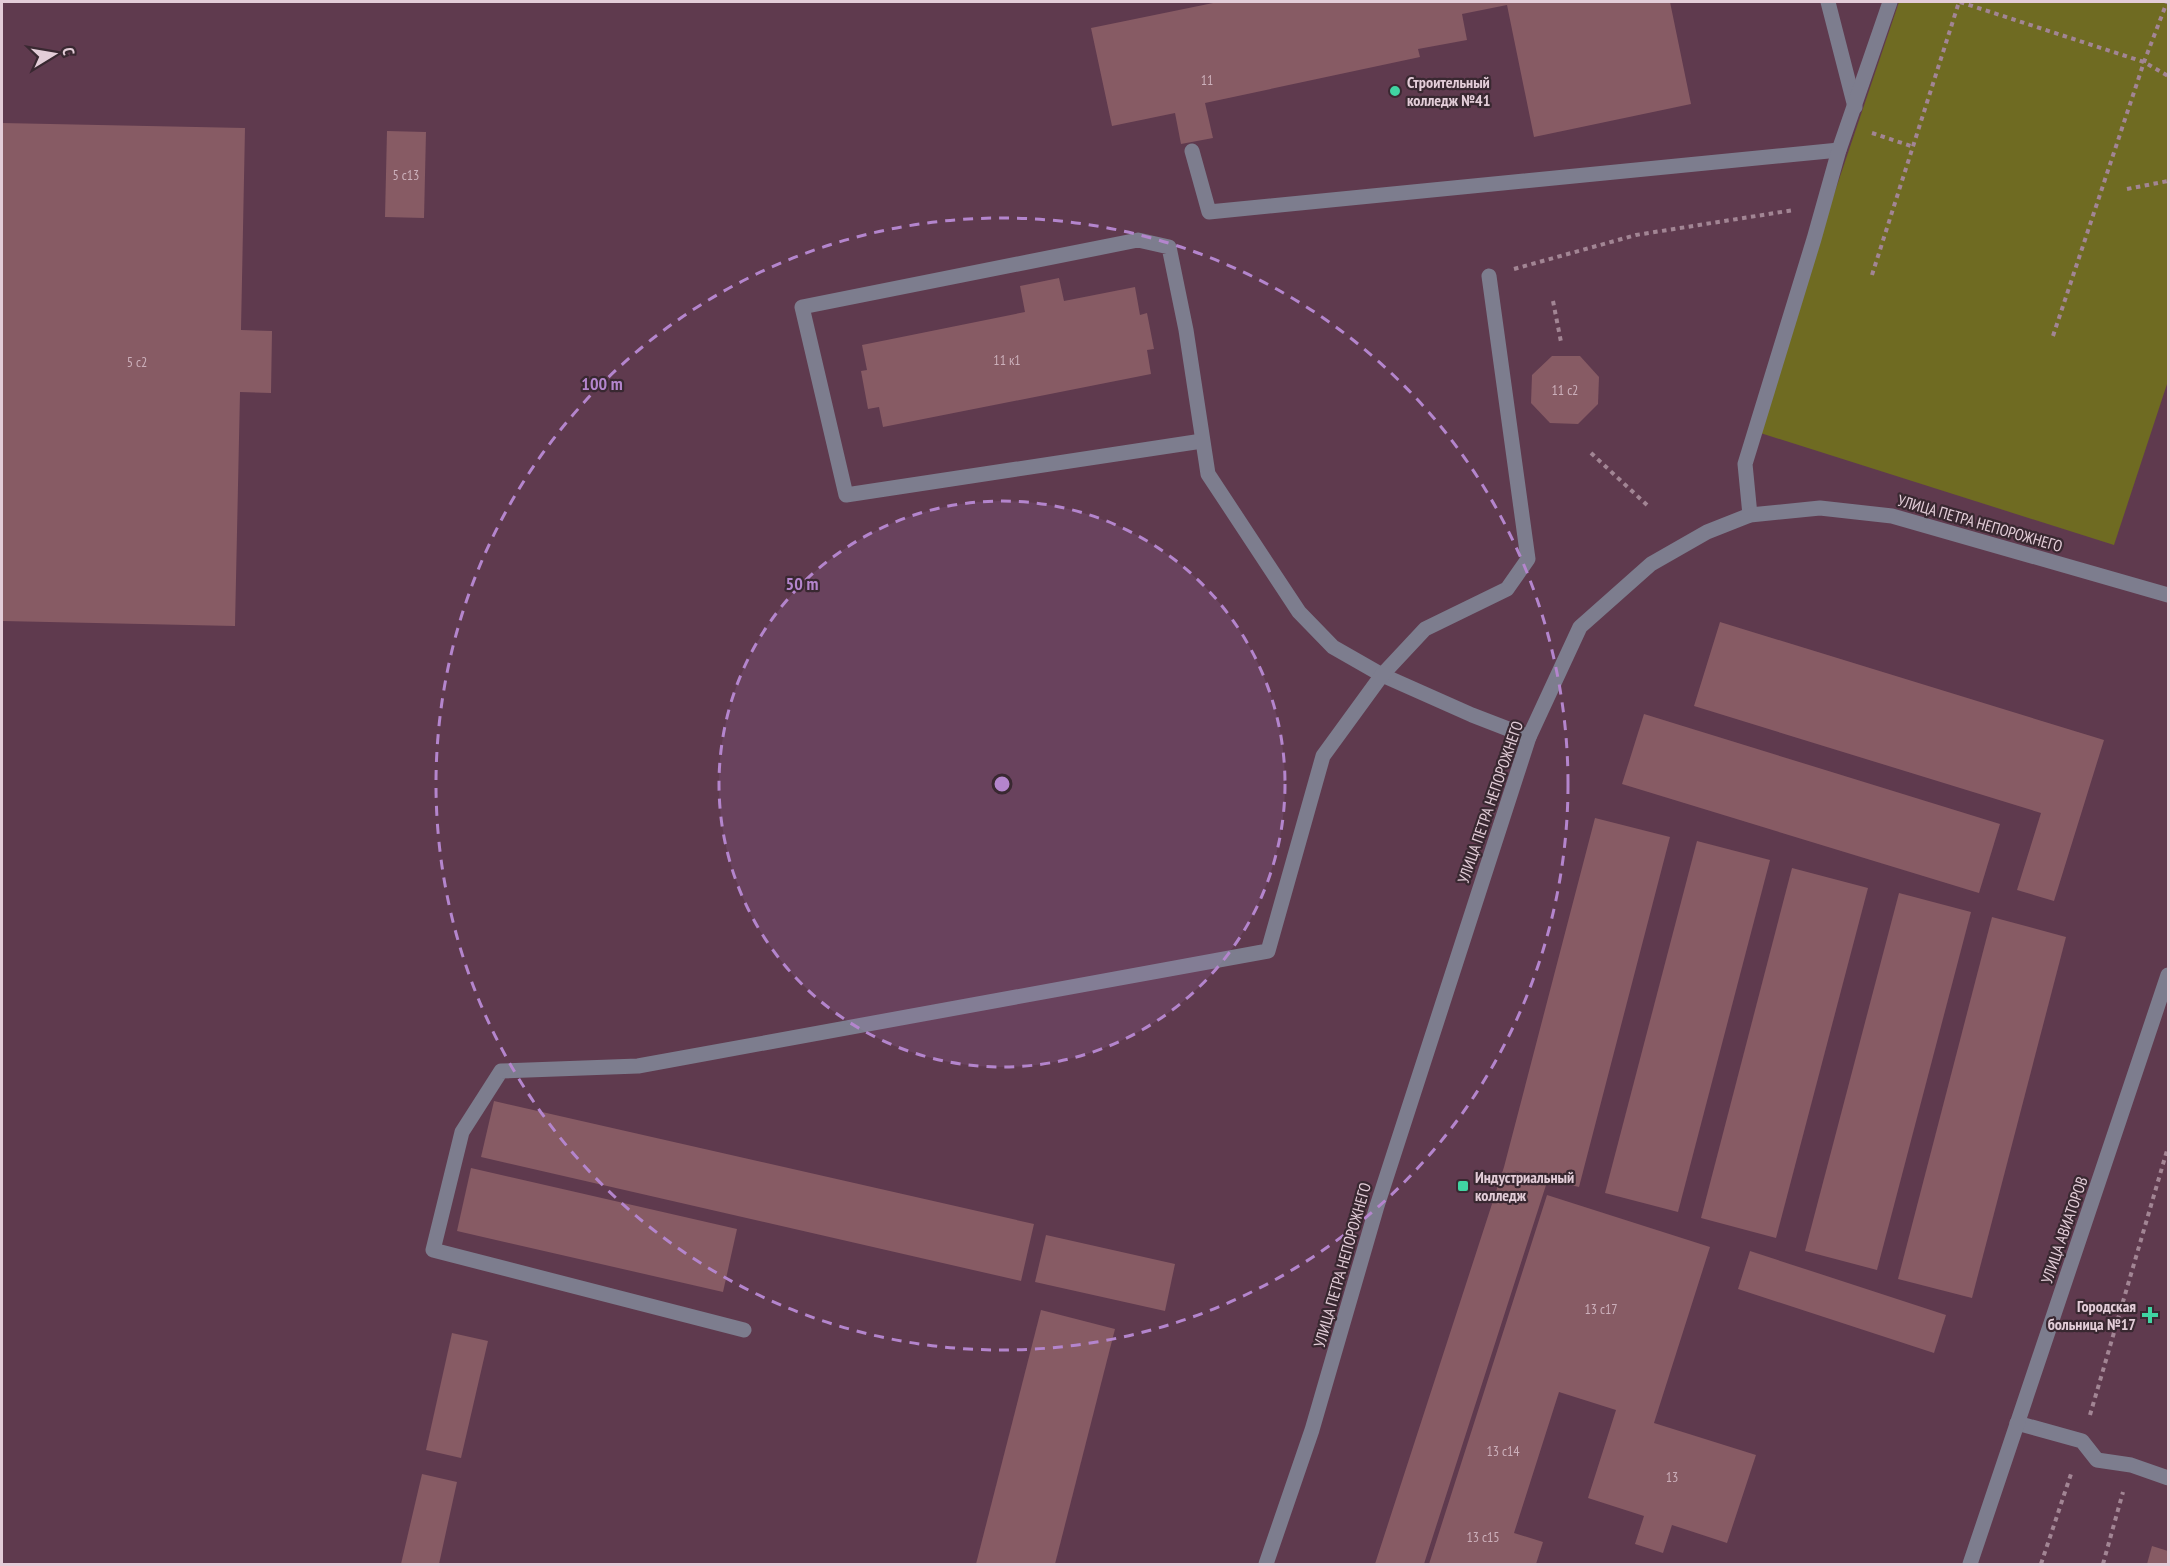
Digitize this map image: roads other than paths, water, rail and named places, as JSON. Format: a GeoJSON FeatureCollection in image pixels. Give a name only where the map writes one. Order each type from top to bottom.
{"type":"FeatureCollection","features":[{"type":"Feature","properties":{"kind":"street"},"geometry":{"type":"LineString","coordinates":[[1828,2],[1855,106]]}},
{"type":"Feature","properties":{"kind":"street"},"geometry":{"type":"LineString","coordinates":[[1750,515],[1745,464],[1839,150],[1890,2]]}},
{"type":"Feature","properties":{"kind":"street"},"geometry":{"type":"LineString","coordinates":[[1192,151],[1209,212],[1839,150]]}},
{"type":"Feature","properties":{"kind":"street"},"geometry":{"type":"LineString","coordinates":[[1203,441],[846,495],[801,307],[1138,240],[1169,247],[1186,330],[1203,441],[1208,474],[1299,612],[1333,647],[1382,675],[1472,715],[1529,737]]}},
{"type":"Feature","properties":{"kind":"street"},"geometry":{"type":"LineString","coordinates":[[744,1330],[434,1250],[462,1132],[501,1071],[638,1066],[1268,951],[1323,756],[1382,675],[1425,629],[1507,589],[1528,559],[1489,276]]}},
{"type":"Feature","properties":{"kind":"street","name":"УЛИЦА ПЕТРА НЕПОРОЖНЕГО"},"geometry":{"type":"LineString","coordinates":[[1266,1564],[1312,1430],[1377,1206],[1529,737],[1580,627],[1651,564],[1707,532],[1750,515],[1820,508],[1892,516],[2123,584],[2169,595]]}},
{"type":"Feature","properties":{"kind":"street","name":"УЛИЦА АВИАТОРОВ"},"geometry":{"type":"LineString","coordinates":[[1970,1564],[2169,975]]}},
{"type":"Feature","properties":{"kind":"street"},"geometry":{"type":"LineString","coordinates":[[2018,1424],[2082,1441],[2097,1460],[2131,1465],[2169,1478]]}},
{"type":"Feature","properties":{"kind":"place","name":"Строительный колледж №41"},"geometry":{"type":"Point","coordinates":[1395,91]}},
{"type":"Feature","properties":{"kind":"place","name":"Индустриальный колледж"},"geometry":{"type":"Point","coordinates":[1463,1186]}},
{"type":"Feature","properties":{"kind":"place","name":"Городская больница №17"},"geometry":{"type":"Point","coordinates":[2150,1315]}}]}
